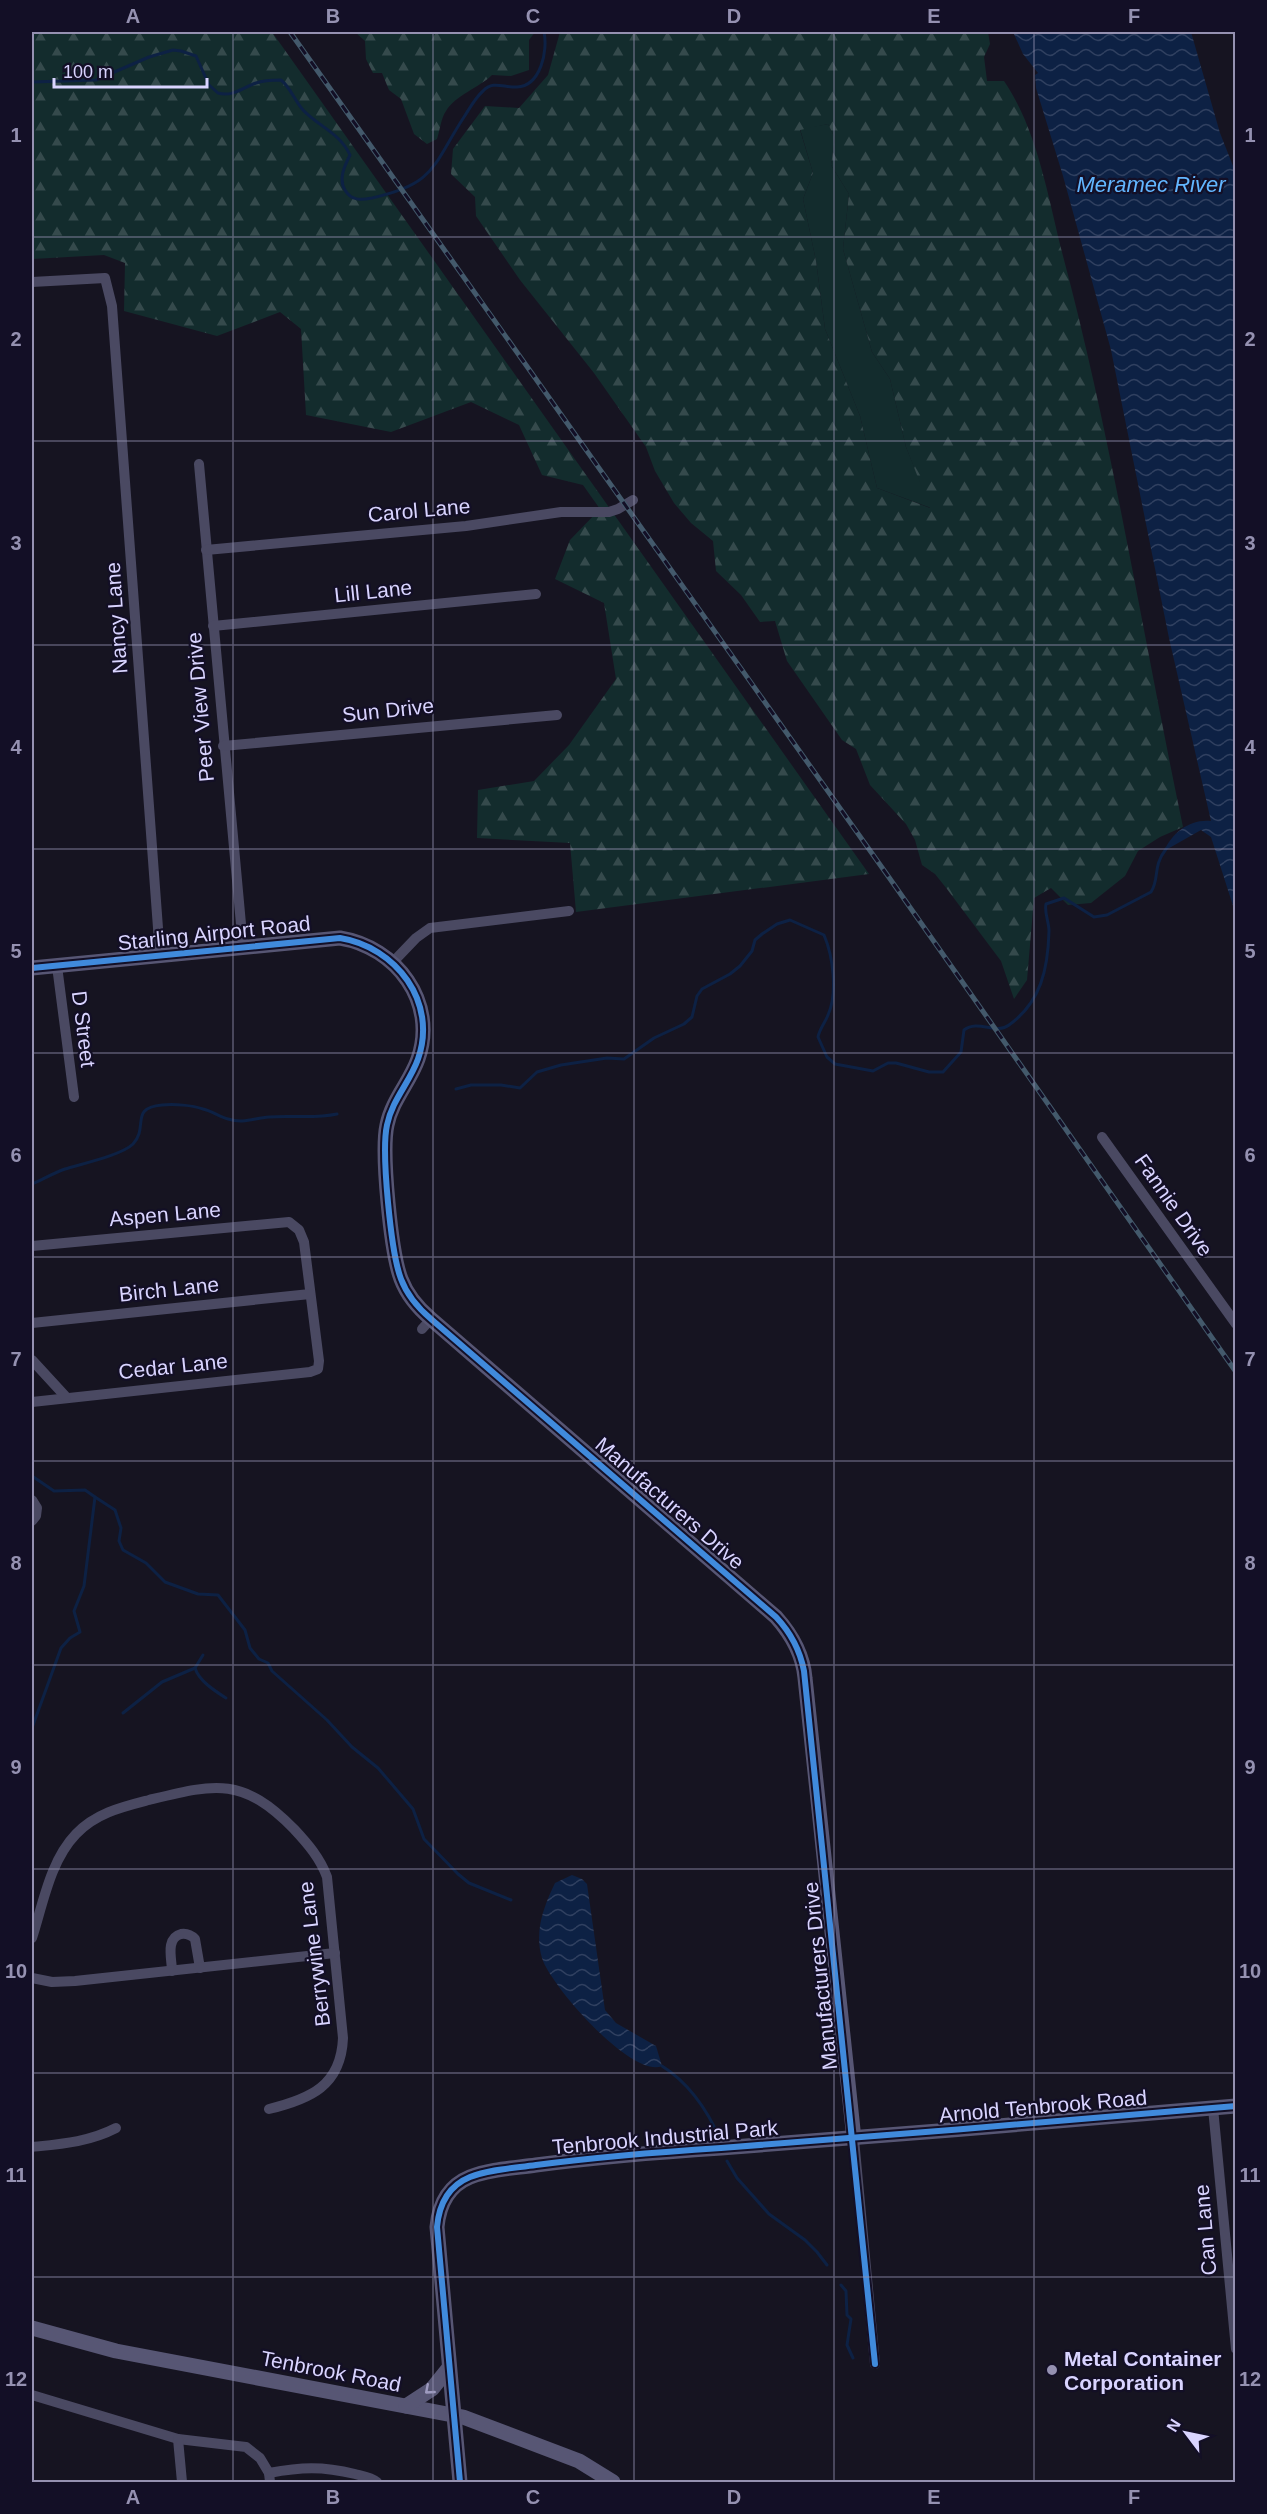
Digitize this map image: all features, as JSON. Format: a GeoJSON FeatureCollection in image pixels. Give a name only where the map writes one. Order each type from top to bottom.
{"type":"FeatureCollection","features":[{"type":"Feature","properties":{"kind":"street","name":"Nancy Lane"},"geometry":{"type":"LineString","coordinates":[[32,282],[105,278],[112,306],[160,955]]}},
{"type":"Feature","properties":{"kind":"street","name":"Peer View Drive"},"geometry":{"type":"LineString","coordinates":[[199,464],[243,946]]}},
{"type":"Feature","properties":{"kind":"street","name":"Carol Lane"},"geometry":{"type":"LineString","coordinates":[[206,550],[466,526],[570,512],[609,512],[633,501]]}},
{"type":"Feature","properties":{"kind":"street","name":"Lill Lane"},"geometry":{"type":"LineString","coordinates":[[213,626],[536,594]]}},
{"type":"Feature","properties":{"kind":"street","name":"Sun Drive"},"geometry":{"type":"LineString","coordinates":[[223,746],[557,715]]}},
{"type":"Feature","properties":{"kind":"street"},"geometry":{"type":"LineString","coordinates":[[393,962],[416,938],[430,928],[569,911]]}},
{"type":"Feature","properties":{"kind":"street","name":"Starling Airport Road"},"geometry":{"type":"LineString","coordinates":[[32,968],[340,938],[366,945],[393,962]]}},
{"type":"Feature","properties":{"kind":"street","name":"Manufacturers Drive"},"geometry":{"type":"LineString","coordinates":[[393,962],[408,979],[415,993],[421,1011],[423,1031],[419,1059],[393,1106],[386,1130],[385,1147],[392,1231],[396,1263],[403,1284],[426,1324],[776,1617],[796,1645],[805,1678],[854,2139]]}},
{"type":"Feature","properties":{"kind":"street","name":"D Street"},"geometry":{"type":"LineString","coordinates":[[57,966],[74,1097]]}},
{"type":"Feature","properties":{"kind":"street","name":"Fannie Drive"},"geometry":{"type":"LineString","coordinates":[[1102,1137],[1236,1324]]}},
{"type":"Feature","properties":{"kind":"street","name":"Aspen Lane"},"geometry":{"type":"LineString","coordinates":[[32,1246],[289,1222],[299,1230],[304,1242],[310,1294]]}},
{"type":"Feature","properties":{"kind":"street","name":"Birch Lane"},"geometry":{"type":"LineString","coordinates":[[32,1323],[310,1294]]}},
{"type":"Feature","properties":{"kind":"street","name":"Cedar Lane"},"geometry":{"type":"LineString","coordinates":[[32,1402],[66,1396],[310,1372],[318,1369],[310,1294]]}},
{"type":"Feature","properties":{"kind":"street"},"geometry":{"type":"LineString","coordinates":[[32,1360],[66,1396]]}},
{"type":"Feature","properties":{"kind":"street"},"geometry":{"type":"LineString","coordinates":[[32,1500],[37,1508],[36,1516],[32,1521]]}},
{"type":"Feature","properties":{"kind":"street","name":"Berrywine Lane"},"geometry":{"type":"LineString","coordinates":[[32,1938],[62,1852],[88,1823],[116,1809],[189,1790],[213,1787],[244,1792],[268,1806],[288,1823],[317,1856],[327,1877],[343,2038],[341,2058],[336,2070],[320,2090],[309,2097],[269,2109]]}},
{"type":"Feature","properties":{"kind":"street"},"geometry":{"type":"LineString","coordinates":[[172,1971],[171,1943],[181,1934],[191,1935],[196,1942],[200,1968]]}},
{"type":"Feature","properties":{"kind":"street"},"geometry":{"type":"LineString","coordinates":[[32,1978],[63,1982],[335,1953]]}},
{"type":"Feature","properties":{"kind":"street","name":"Arnold Tenbrook Road"},"geometry":{"type":"LineString","coordinates":[[854,2139],[1236,2106]]}},
{"type":"Feature","properties":{"kind":"street","name":"Can Lane"},"geometry":{"type":"LineString","coordinates":[[1213,2108],[1236,2349]]}},
{"type":"Feature","properties":{"kind":"street"},"geometry":{"type":"LineString","coordinates":[[32,2147],[84,2141],[116,2128]]}},
{"type":"Feature","properties":{"kind":"street"},"geometry":{"type":"LineString","coordinates":[[854,2139],[875,2364]]}},
{"type":"Feature","properties":{"kind":"street","name":"Tenbrook Industrial Park"},"geometry":{"type":"LineString","coordinates":[[452,2415],[437,2227],[439,2211],[444,2200],[463,2181],[480,2174],[500,2170],[590,2159],[854,2139]]}},
{"type":"Feature","properties":{"kind":"street","name":"Tenbrook Road"},"geometry":{"type":"LineString","coordinates":[[32,2328],[116,2351],[452,2415],[485,2424],[579,2461],[614,2482]]}},
{"type":"Feature","properties":{"kind":"street"},"geometry":{"type":"LineString","coordinates":[[406,2406],[432,2389],[448,2369]]}},
{"type":"Feature","properties":{"kind":"street"},"geometry":{"type":"LineString","coordinates":[[32,2395],[178,2439],[246,2447],[260,2458],[269,2478],[302,2467],[331,2468],[366,2476],[377,2482]]}},
{"type":"Feature","properties":{"kind":"street"},"geometry":{"type":"LineString","coordinates":[[452,2415],[460,2482]]}},
{"type":"Feature","properties":{"kind":"street"},"geometry":{"type":"LineString","coordinates":[[456,2447],[466,2430],[485,2424]]}},
{"type":"Feature","properties":{"kind":"street"},"geometry":{"type":"LineString","coordinates":[[178,2439],[182,2482]]}},
{"type":"Feature","properties":{"kind":"green space"},"geometry":{"type":"Polygon","coordinates":[[[32,32],[272,32],[869,874],[576,912],[570,843],[477,838],[478,790],[534,781],[569,745],[616,679],[604,603],[555,579],[570,540],[600,509],[583,485],[542,475],[519,425],[471,402],[391,432],[306,415],[301,329],[280,312],[217,336],[124,311],[125,263],[104,255],[32,259],[32,32]]]}},
{"type":"Feature","properties":{"kind":"green space"},"geometry":{"type":"Polygon","coordinates":[[[355,32],[535,32],[529,40],[529,70],[511,76],[492,75],[461,96],[444,114],[437,139],[427,144],[414,134],[401,99],[389,90],[382,73],[373,73],[366,59],[365,41],[355,32]]]}},
{"type":"Feature","properties":{"kind":"green space"},"geometry":{"type":"Polygon","coordinates":[[[560,32],[988,32],[990,44],[984,57],[987,81],[1004,81],[1016,100],[1034,143],[1081,327],[1112,469],[1183,827],[1160,837],[1138,851],[1125,876],[1091,903],[1068,905],[1051,888],[1034,898],[1027,980],[1014,999],[1001,961],[935,874],[922,865],[915,840],[906,824],[870,785],[856,749],[842,740],[787,661],[775,621],[760,622],[741,595],[716,571],[713,541],[691,523],[674,503],[655,471],[646,447],[594,373],[520,280],[476,216],[475,197],[451,174],[453,149],[485,106],[519,108],[548,75],[560,32]],[[828,124],[800,130],[813,173],[803,199],[816,261],[825,329],[860,416],[877,488],[930,508],[906,447],[890,379],[872,352],[843,249],[849,194],[831,165],[835,138],[828,124]]]}},
{"type":"Feature","properties":{"kind":"green space"},"geometry":{"type":"Polygon","coordinates":[[[828,124],[835,138],[831,165],[849,194],[843,249],[872,352],[890,379],[906,447],[931,508],[877,488],[860,416],[825,329],[816,261],[803,199],[813,173],[800,129],[828,124]]]}},
{"type":"Feature","properties":{"kind":"water","name":"Meramec River"},"geometry":{"type":"Polygon","coordinates":[[[1013,32],[1191,32],[1220,133],[1235,171],[1235,912],[1211,837],[1201,830],[1164,851],[1172,838],[1183,828],[1196,822],[1211,821],[1169,638],[1111,350],[1036,88],[1035,75],[1038,73],[1023,54],[1013,32]]]}},
{"type":"Feature","properties":{"kind":"water"},"geometry":{"type":"Polygon","coordinates":[[[572,1875],[587,1884],[605,2010],[616,2023],[656,2046],[662,2066],[649,2066],[613,2045],[576,2007],[548,1971],[540,1948],[541,1919],[555,1883],[572,1875]]]}},
{"type":"Feature","properties":{"kind":"waterway"},"geometry":{"type":"LineString","coordinates":[[32,82],[96,80],[149,57],[173,50],[196,56],[209,85],[218,93],[233,93],[259,82],[281,80],[303,110],[335,135],[346,147],[350,155],[343,172],[343,186],[350,196],[364,199],[393,193],[421,179],[430,171],[473,103],[487,88],[495,85],[517,87],[532,81],[544,57],[544,32]]}},
{"type":"Feature","properties":{"kind":"waterway"},"geometry":{"type":"LineString","coordinates":[[456,1089],[471,1085],[501,1085],[520,1088],[537,1072],[561,1065],[607,1058],[624,1059],[654,1038],[684,1024],[692,1017],[697,996],[702,989],[740,966],[752,951],[755,940],[762,934],[777,924],[790,920],[824,935],[830,953],[833,996],[828,1015],[818,1037],[827,1057],[835,1064],[873,1071],[888,1063],[896,1063],[929,1072],[943,1072],[961,1052],[964,1030],[975,1026],[1004,1028],[1029,1006],[1041,984],[1047,958],[1049,931],[1046,904],[1064,898],[1094,917],[1107,915],[1151,892],[1159,861],[1166,849]]}},
{"type":"Feature","properties":{"kind":"waterway"},"geometry":{"type":"LineString","coordinates":[[32,1184],[65,1169],[128,1148],[137,1138],[143,1114],[152,1107],[183,1105],[239,1121],[269,1117],[337,1114]]}},
{"type":"Feature","properties":{"kind":"waterway"},"geometry":{"type":"LineString","coordinates":[[32,1476],[54,1491],[85,1490],[95,1497],[84,1586],[74,1611],[80,1632],[70,1638],[61,1648],[32,1728]]}},
{"type":"Feature","properties":{"kind":"waterway"},"geometry":{"type":"LineString","coordinates":[[95,1497],[115,1510],[121,1528],[119,1541],[123,1550],[146,1563],[165,1582],[198,1594],[218,1595],[245,1630],[250,1648],[259,1659],[268,1663],[272,1671],[327,1720],[352,1747],[378,1768],[413,1809],[424,1839],[469,1883],[511,1900]]}},
{"type":"Feature","properties":{"kind":"waterway"},"geometry":{"type":"LineString","coordinates":[[123,1713],[162,1682],[195,1668],[203,1655]]}},
{"type":"Feature","properties":{"kind":"waterway"},"geometry":{"type":"LineString","coordinates":[[195,1668],[212,1689],[226,1698]]}},
{"type":"Feature","properties":{"kind":"waterway"},"geometry":{"type":"LineString","coordinates":[[662,2066],[681,2081],[697,2099],[721,2141]]}},
{"type":"Feature","properties":{"kind":"waterway"},"geometry":{"type":"LineString","coordinates":[[727,2161],[737,2178],[769,2214],[805,2240],[827,2265]]}},
{"type":"Feature","properties":{"kind":"waterway"},"geometry":{"type":"LineString","coordinates":[[841,2285],[846,2291],[847,2315],[851,2319],[847,2345],[853,2358]]}},
{"type":"Feature","properties":{"kind":"railway"},"geometry":{"type":"LineString","coordinates":[[290,32],[1236,1372]]}},
{"type":"Feature","properties":{"kind":"cycle path"},"geometry":{"type":"LineString","coordinates":[[32,968],[340,938],[360,943],[379,953],[395,965],[407,981],[417,998],[422,1017],[423,1038],[415,1067],[389,1116],[385,1138],[388,1202],[394,1248],[397,1266],[406,1290],[417,1306],[431,1319],[776,1617],[786,1629],[800,1656],[804,1671],[875,2364]]}},
{"type":"Feature","properties":{"kind":"cycle path"},"geometry":{"type":"LineString","coordinates":[[460,2482],[437,2227],[446,2197],[450,2191],[470,2177],[503,2169],[628,2155],[1236,2106]]}},
{"type":"Feature","properties":{"kind":"place","name":"Metal Container Corporation"},"geometry":{"type":"Point","coordinates":[1052,2370]}}]}
